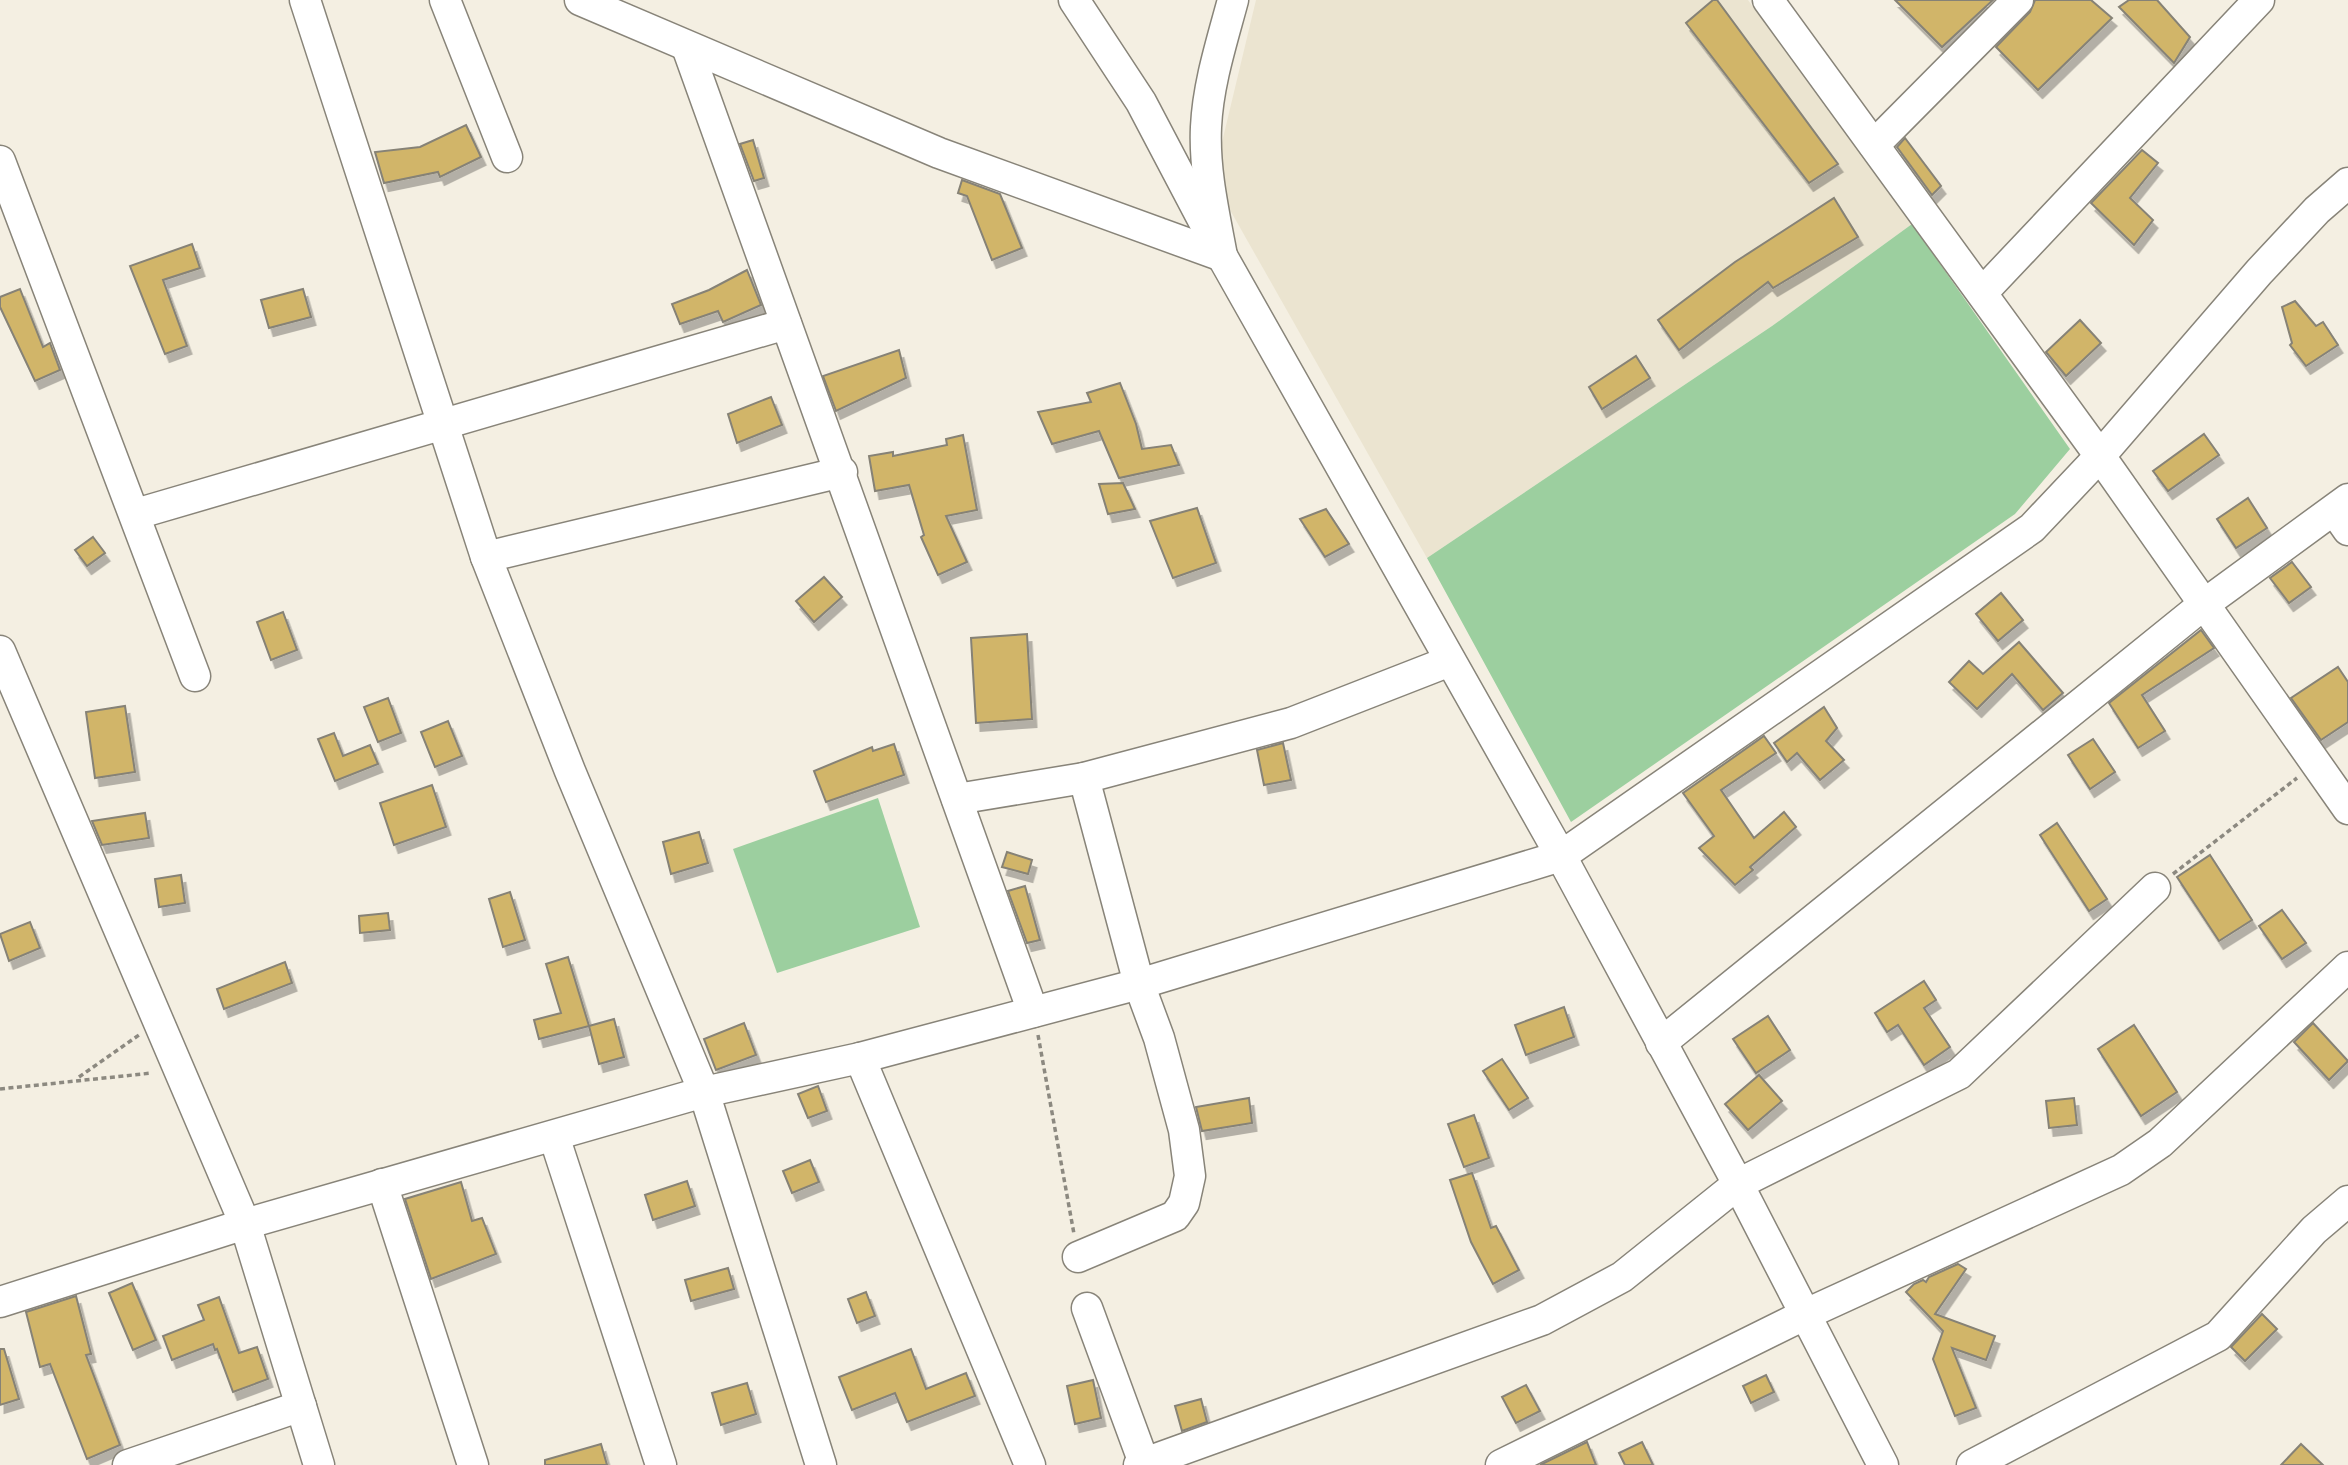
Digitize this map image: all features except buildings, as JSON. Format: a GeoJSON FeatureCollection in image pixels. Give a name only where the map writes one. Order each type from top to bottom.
{"type":"FeatureCollection","features":[{"type":"Feature","properties":{"kind":"street"},"geometry":{"type":"LineString","coordinates":[[305,0],[486,557],[570,771],[704,1092],[821,1465]]}},
{"type":"Feature","properties":{"kind":"street"},"geometry":{"type":"LineString","coordinates":[[445,0],[507,157]]}},
{"type":"Feature","properties":{"kind":"street"},"geometry":{"type":"LineString","coordinates":[[580,0],[939,153],[1222,256]]}},
{"type":"Feature","properties":{"kind":"street"},"geometry":{"type":"LineString","coordinates":[[1074,0],[1141,102],[1222,256],[1561,856],[1738,1184],[1883,1465]]}},
{"type":"Feature","properties":{"kind":"street"},"geometry":{"type":"LineString","coordinates":[[1222,256],[1209,180],[1206,128],[1209,99],[1233,0]]}},
{"type":"Feature","properties":{"kind":"street"},"geometry":{"type":"LineString","coordinates":[[1768,0],[2100,456],[2348,809]]}},
{"type":"Feature","properties":{"kind":"street"},"geometry":{"type":"LineString","coordinates":[[1874,145],[2018,0]]}},
{"type":"Feature","properties":{"kind":"street"},"geometry":{"type":"LineString","coordinates":[[1982,293],[2259,0]]}},
{"type":"Feature","properties":{"kind":"street"},"geometry":{"type":"LineString","coordinates":[[687,47],[842,472],[1033,1012]]}},
{"type":"Feature","properties":{"kind":"street"},"geometry":{"type":"LineString","coordinates":[[0,161],[136,514],[195,676]]}},
{"type":"Feature","properties":{"kind":"street"},"geometry":{"type":"LineString","coordinates":[[0,1302],[245,1224],[704,1092],[860,1058],[1139,984],[1561,856],[2032,528],[2100,456],[2259,272],[2317,210],[2348,183]]}},
{"type":"Feature","properties":{"kind":"street"},"geometry":{"type":"LineString","coordinates":[[136,514],[786,324]]}},
{"type":"Feature","properties":{"kind":"street"},"geometry":{"type":"LineString","coordinates":[[486,557],[842,472]]}},
{"type":"Feature","properties":{"kind":"street"},"geometry":{"type":"LineString","coordinates":[[1661,1043],[2203,605],[2343,513]]}},
{"type":"Feature","properties":{"kind":"street"},"geometry":{"type":"LineString","coordinates":[[0,651],[245,1224],[319,1465]]}},
{"type":"Feature","properties":{"kind":"street"},"geometry":{"type":"LineString","coordinates":[[957,799],[1084,778],[1291,723],[1450,661]]}},
{"type":"Feature","properties":{"kind":"street"},"geometry":{"type":"LineString","coordinates":[[1078,1257],[1175,1216],[1184,1203],[1190,1176],[1184,1130],[1159,1038],[1139,984],[1084,778]]}},
{"type":"Feature","properties":{"kind":"street"},"geometry":{"type":"LineString","coordinates":[[1087,1308],[1142,1464],[1542,1320],[1622,1277],[1738,1184],[1959,1074],[2155,888]]}},
{"type":"Feature","properties":{"kind":"street"},"geometry":{"type":"LineString","coordinates":[[1502,1465],[1804,1315],[2140,1158],[2348,967]]}},
{"type":"Feature","properties":{"kind":"street"},"geometry":{"type":"LineString","coordinates":[[860,1058],[1030,1465]]}},
{"type":"Feature","properties":{"kind":"street"},"geometry":{"type":"LineString","coordinates":[[554,1136],[660,1465]]}},
{"type":"Feature","properties":{"kind":"street"},"geometry":{"type":"LineString","coordinates":[[382,1184],[473,1465]]}},
{"type":"Feature","properties":{"kind":"street"},"geometry":{"type":"LineString","coordinates":[[1972,1465],[2218,1336],[2314,1230],[2348,1201]]}},
{"type":"Feature","properties":{"kind":"street"},"geometry":{"type":"LineString","coordinates":[[128,1465],[301,1406]]}},
{"type":"Feature","properties":{"kind":"path"},"geometry":{"type":"LineString","coordinates":[[2155,888],[2316,764]]}},
{"type":"Feature","properties":{"kind":"path"},"geometry":{"type":"LineString","coordinates":[[1033,1012],[1078,1257]]}},
{"type":"Feature","properties":{"kind":"path"},"geometry":{"type":"LineString","coordinates":[[78,1079],[158,1021]]}},
{"type":"Feature","properties":{"kind":"path"},"geometry":{"type":"LineString","coordinates":[[0,1088],[179,1069]]}},
{"type":"Feature","properties":{"kind":"shaded area"},"geometry":{"type":"Polygon","coordinates":[[[1256,0],[1748,0],[1912,224],[1772,326],[1427,558],[1221,194],[1218,159],[1256,0]]]}},
{"type":"Feature","properties":{"kind":"green space"},"geometry":{"type":"Polygon","coordinates":[[[1912,224],[2070,449],[2015,514],[1571,822],[1427,558],[1772,326],[1912,224]]]}},
{"type":"Feature","properties":{"kind":"green space"},"geometry":{"type":"Polygon","coordinates":[[[878,798],[920,927],[777,973],[733,849],[878,798]]]}}]}
